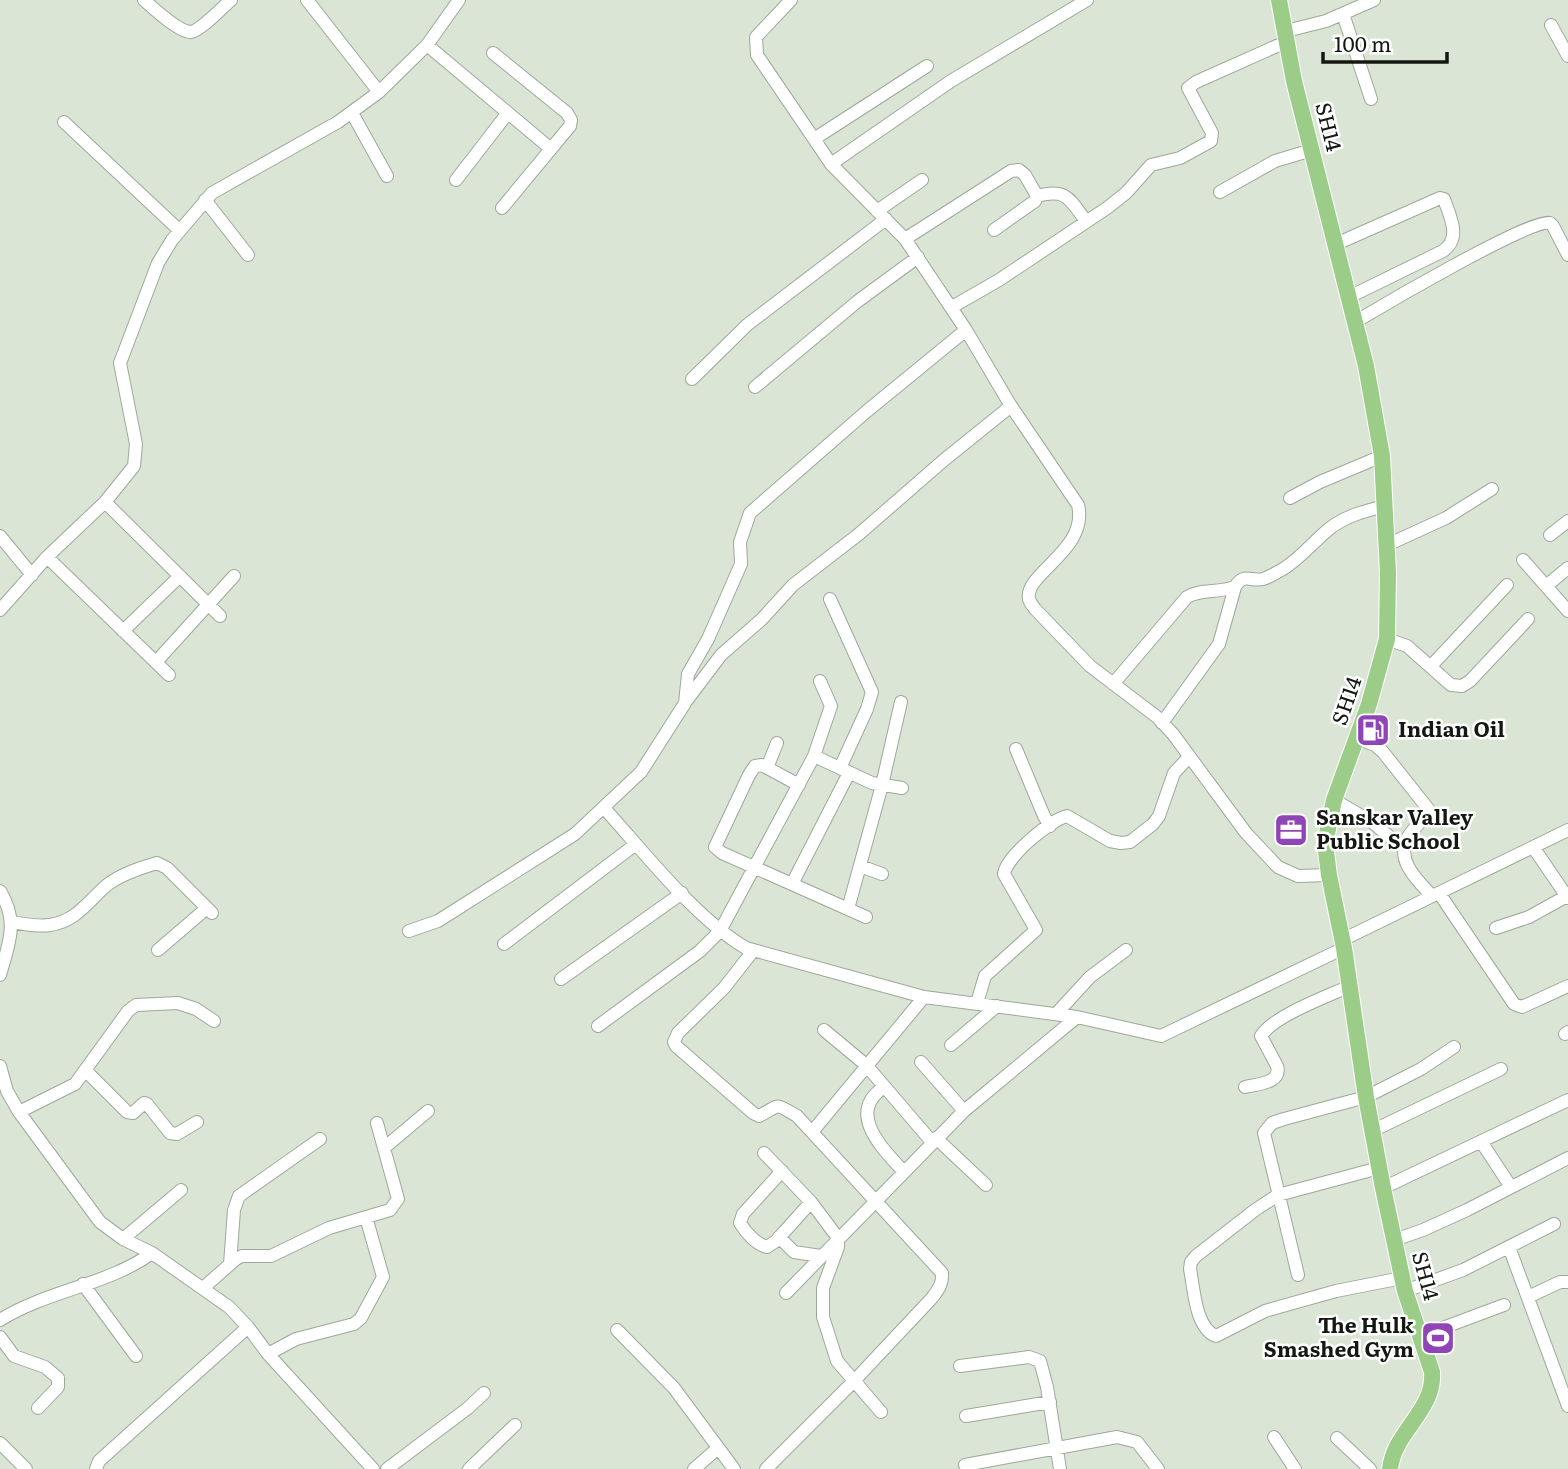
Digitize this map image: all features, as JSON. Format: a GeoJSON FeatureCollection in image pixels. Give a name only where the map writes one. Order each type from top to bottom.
{"type":"FeatureCollection","features":[{"type":"Feature","properties":{"kind":"main road","name":"SH14"},"geometry":{"type":"LineString","coordinates":[[1279,0],[1294,81],[1355,322],[1382,456],[1389,609],[1387,639],[1382,663],[1334,800],[1325,843],[1382,1188],[1404,1284],[1430,1362],[1433,1382],[1421,1410],[1396,1443],[1390,1469]]}},
{"type":"Feature","properties":{"kind":"street"},"geometry":{"type":"LineString","coordinates":[[144,0],[181,29],[189,32],[194,32],[231,0]]}},
{"type":"Feature","properties":{"kind":"street"},"geometry":{"type":"LineString","coordinates":[[307,0],[379,92]]}},
{"type":"Feature","properties":{"kind":"street"},"geometry":{"type":"LineString","coordinates":[[2,602],[105,502],[134,466],[136,456],[120,363],[158,263],[179,230],[212,193],[352,113],[379,92],[427,45],[459,0]]}},
{"type":"Feature","properties":{"kind":"street"},"geometry":{"type":"LineString","coordinates":[[791,0],[756,37],[757,55],[831,164],[905,239],[918,257],[952,307],[1011,406],[1078,505],[1081,515],[1073,538],[1031,588],[1029,599],[1035,609],[1072,650],[1162,723],[1247,833],[1278,867],[1298,876],[1329,875]]}},
{"type":"Feature","properties":{"kind":"street"},"geometry":{"type":"LineString","coordinates":[[831,164],[951,81],[1087,0]]}},
{"type":"Feature","properties":{"kind":"street"},"geometry":{"type":"LineString","coordinates":[[952,307],[999,280],[1126,193],[1151,165],[1180,158],[1211,141],[1212,133],[1189,94],[1188,88],[1191,85],[1287,36],[1374,0]]}},
{"type":"Feature","properties":{"kind":"street"},"geometry":{"type":"LineString","coordinates":[[1343,14],[1371,99]]}},
{"type":"Feature","properties":{"kind":"street"},"geometry":{"type":"LineString","coordinates":[[1551,25],[1568,56]]}},
{"type":"Feature","properties":{"kind":"street"},"geometry":{"type":"LineString","coordinates":[[427,45],[551,149]]}},
{"type":"Feature","properties":{"kind":"street"},"geometry":{"type":"LineString","coordinates":[[493,53],[567,113],[571,120],[570,126],[502,208]]}},
{"type":"Feature","properties":{"kind":"street"},"geometry":{"type":"LineString","coordinates":[[814,139],[927,65]]}},
{"type":"Feature","properties":{"kind":"street"},"geometry":{"type":"LineString","coordinates":[[352,113],[387,176]]}},
{"type":"Feature","properties":{"kind":"street"},"geometry":{"type":"LineString","coordinates":[[456,180],[507,114]]}},
{"type":"Feature","properties":{"kind":"street"},"geometry":{"type":"LineString","coordinates":[[64,122],[179,230]]}},
{"type":"Feature","properties":{"kind":"street"},"geometry":{"type":"LineString","coordinates":[[1220,192],[1275,161],[1312,150]]}},
{"type":"Feature","properties":{"kind":"street"},"geometry":{"type":"LineString","coordinates":[[905,239],[1011,171],[1019,170],[1023,173],[1037,196]]}},
{"type":"Feature","properties":{"kind":"street"},"geometry":{"type":"LineString","coordinates":[[692,379],[747,325],[922,180]]}},
{"type":"Feature","properties":{"kind":"street"},"geometry":{"type":"LineString","coordinates":[[994,230],[1031,205],[1037,196],[1052,192],[1065,195],[1086,221]]}},
{"type":"Feature","properties":{"kind":"street"},"geometry":{"type":"LineString","coordinates":[[1336,244],[1440,198],[1444,199],[1454,228],[1454,238],[1450,246],[1443,251],[1349,297]]}},
{"type":"Feature","properties":{"kind":"street"},"geometry":{"type":"LineString","coordinates":[[205,200],[248,255]]}},
{"type":"Feature","properties":{"kind":"street"},"geometry":{"type":"LineString","coordinates":[[1355,322],[1482,250],[1541,222],[1550,223],[1568,255]]}},
{"type":"Feature","properties":{"kind":"street"},"geometry":{"type":"LineString","coordinates":[[755,387],[859,301],[918,257]]}},
{"type":"Feature","properties":{"kind":"street"},"geometry":{"type":"LineString","coordinates":[[685,703],[688,674],[708,639],[741,564],[740,542],[750,513],[867,411],[966,330]]}},
{"type":"Feature","properties":{"kind":"street"},"geometry":{"type":"LineString","coordinates":[[409,931],[438,921],[575,834],[641,772],[685,703],[721,655],[762,619],[793,586],[1011,406]]}},
{"type":"Feature","properties":{"kind":"street"},"geometry":{"type":"LineString","coordinates":[[1290,498],[1382,456]]}},
{"type":"Feature","properties":{"kind":"street"},"geometry":{"type":"LineString","coordinates":[[1387,545],[1446,518],[1492,489]]}},
{"type":"Feature","properties":{"kind":"street"},"geometry":{"type":"LineString","coordinates":[[105,502],[220,616]]}},
{"type":"Feature","properties":{"kind":"street"},"geometry":{"type":"LineString","coordinates":[[1162,723],[1219,644],[1235,587],[1240,579],[1261,579],[1269,576],[1299,557],[1331,527],[1353,515],[1385,506]]}},
{"type":"Feature","properties":{"kind":"street"},"geometry":{"type":"LineString","coordinates":[[1549,535],[1568,521]]}},
{"type":"Feature","properties":{"kind":"street"},"geometry":{"type":"LineString","coordinates":[[0,536],[32,575]]}},
{"type":"Feature","properties":{"kind":"street"},"geometry":{"type":"LineString","coordinates":[[47,557],[169,675]]}},
{"type":"Feature","properties":{"kind":"street"},"geometry":{"type":"LineString","coordinates":[[1523,560],[1568,611]]}},
{"type":"Feature","properties":{"kind":"street"},"geometry":{"type":"LineString","coordinates":[[1546,586],[1568,568]]}},
{"type":"Feature","properties":{"kind":"street"},"geometry":{"type":"LineString","coordinates":[[123,631],[180,576]]}},
{"type":"Feature","properties":{"kind":"street"},"geometry":{"type":"LineString","coordinates":[[156,662],[234,576]]}},
{"type":"Feature","properties":{"kind":"street"},"geometry":{"type":"LineString","coordinates":[[1431,666],[1507,585]]}},
{"type":"Feature","properties":{"kind":"street"},"geometry":{"type":"LineString","coordinates":[[1113,684],[1187,597],[1196,592],[1220,592],[1235,587]]}},
{"type":"Feature","properties":{"kind":"street"},"geometry":{"type":"LineString","coordinates":[[792,884],[845,770],[872,692],[830,599]]}},
{"type":"Feature","properties":{"kind":"street"},"geometry":{"type":"LineString","coordinates":[[1387,639],[1407,646],[1451,685],[1462,686],[1471,681],[1528,619]]}},
{"type":"Feature","properties":{"kind":"street"},"geometry":{"type":"LineString","coordinates":[[597,1026],[700,951],[720,931],[814,756],[831,706],[820,681]]}},
{"type":"Feature","properties":{"kind":"street"},"geometry":{"type":"LineString","coordinates":[[848,909],[882,785],[901,702]]}},
{"type":"Feature","properties":{"kind":"street"},"geometry":{"type":"LineString","coordinates":[[1356,738],[1375,745],[1383,752],[1429,810],[1408,836],[1403,848],[1407,866],[1436,894],[1514,1004],[1522,1007],[1568,986]]}},
{"type":"Feature","properties":{"kind":"street"},"geometry":{"type":"LineString","coordinates":[[767,768],[777,743]]}},
{"type":"Feature","properties":{"kind":"street"},"geometry":{"type":"LineString","coordinates":[[1016,749],[1050,826]]}},
{"type":"Feature","properties":{"kind":"street"},"geometry":{"type":"LineString","coordinates":[[814,756],[882,785],[902,788]]}},
{"type":"Feature","properties":{"kind":"street"},"geometry":{"type":"LineString","coordinates":[[977,1003],[985,976],[1036,930],[1004,874],[1004,869],[1028,842],[1067,816],[1110,841],[1130,842],[1159,816],[1174,773],[1189,757]]}},
{"type":"Feature","properties":{"kind":"street"},"geometry":{"type":"LineString","coordinates":[[799,785],[759,764],[752,769],[715,847],[722,853],[866,917]]}},
{"type":"Feature","properties":{"kind":"street"},"geometry":{"type":"LineString","coordinates":[[1334,800],[1371,822],[1403,848]]}},
{"type":"Feature","properties":{"kind":"street"},"geometry":{"type":"LineString","coordinates":[[604,808],[720,931],[753,951],[924,997],[1077,1017],[1161,1036],[1436,894],[1568,830]]}},
{"type":"Feature","properties":{"kind":"street"},"geometry":{"type":"LineString","coordinates":[[504,944],[636,844]]}},
{"type":"Feature","properties":{"kind":"street"},"geometry":{"type":"LineString","coordinates":[[1496,929],[1544,910],[1568,897],[1533,847]]}},
{"type":"Feature","properties":{"kind":"street"},"geometry":{"type":"LineString","coordinates":[[12,922],[47,926],[71,919],[89,905],[107,885],[157,863],[167,868],[210,910],[158,950]]}},
{"type":"Feature","properties":{"kind":"street"},"geometry":{"type":"LineString","coordinates":[[860,866],[882,874]]}},
{"type":"Feature","properties":{"kind":"street"},"geometry":{"type":"LineString","coordinates":[[0,891],[12,922],[0,975]]}},
{"type":"Feature","properties":{"kind":"street"},"geometry":{"type":"LineString","coordinates":[[561,979],[682,893]]}},
{"type":"Feature","properties":{"kind":"street"},"geometry":{"type":"LineString","coordinates":[[1056,1014],[1090,977],[1126,950]]}},
{"type":"Feature","properties":{"kind":"street"},"geometry":{"type":"LineString","coordinates":[[753,951],[724,988],[678,1032],[674,1042],[719,1086],[753,1113],[760,1115],[777,1106],[797,1116],[942,1273],[943,1278],[932,1298],[766,1469]]}},
{"type":"Feature","properties":{"kind":"street"},"geometry":{"type":"LineString","coordinates":[[1245,1087],[1278,1076],[1279,1070],[1262,1036],[1268,1027],[1299,1009],[1350,986]]}},
{"type":"Feature","properties":{"kind":"street"},"geometry":{"type":"LineString","coordinates":[[812,1132],[924,997]]}},
{"type":"Feature","properties":{"kind":"street"},"geometry":{"type":"LineString","coordinates":[[19,1112],[68,1089],[86,1071],[128,1011],[136,1005],[187,1005],[214,1021]]}},
{"type":"Feature","properties":{"kind":"street"},"geometry":{"type":"LineString","coordinates":[[951,1045],[997,1006]]}},
{"type":"Feature","properties":{"kind":"street"},"geometry":{"type":"LineString","coordinates":[[786,1293],[964,1111],[1077,1017]]}},
{"type":"Feature","properties":{"kind":"street"},"geometry":{"type":"LineString","coordinates":[[824,1030],[866,1065],[934,1140],[986,1185]]}},
{"type":"Feature","properties":{"kind":"street"},"geometry":{"type":"LineString","coordinates":[[1298,1275],[1264,1133],[1266,1128],[1284,1119],[1366,1097],[1421,1069],[1454,1047]]}},
{"type":"Feature","properties":{"kind":"street"},"geometry":{"type":"LineString","coordinates":[[921,1062],[964,1111]]}},
{"type":"Feature","properties":{"kind":"street"},"geometry":{"type":"LineString","coordinates":[[0,1066],[5,1097],[55,1158],[100,1222],[123,1239],[152,1253],[229,1307],[373,1469]]}},
{"type":"Feature","properties":{"kind":"street"},"geometry":{"type":"LineString","coordinates":[[1372,1131],[1501,1069]]}},
{"type":"Feature","properties":{"kind":"street"},"geometry":{"type":"LineString","coordinates":[[86,1071],[127,1112],[147,1104],[170,1133],[177,1134],[197,1122]]}},
{"type":"Feature","properties":{"kind":"street"},"geometry":{"type":"LineString","coordinates":[[884,1087],[870,1100],[868,1107],[871,1130],[875,1140],[903,1171]]}},
{"type":"Feature","properties":{"kind":"street"},"geometry":{"type":"LineString","coordinates":[[1382,1188],[1568,1100]]}},
{"type":"Feature","properties":{"kind":"street"},"geometry":{"type":"LineString","coordinates":[[384,1148],[428,1111]]}},
{"type":"Feature","properties":{"kind":"street"},"geometry":{"type":"LineString","coordinates":[[203,1288],[242,1256],[271,1256],[329,1228],[386,1211],[398,1199],[377,1123]]}},
{"type":"Feature","properties":{"kind":"street"},"geometry":{"type":"LineString","coordinates":[[230,1264],[234,1210],[239,1196],[320,1139]]}},
{"type":"Feature","properties":{"kind":"street"},"geometry":{"type":"LineString","coordinates":[[1482,1143],[1511,1187]]}},
{"type":"Feature","properties":{"kind":"street"},"geometry":{"type":"LineString","coordinates":[[764,1153],[811,1202],[838,1238],[838,1247],[823,1288],[823,1317],[837,1362],[881,1412]]}},
{"type":"Feature","properties":{"kind":"street"},"geometry":{"type":"LineString","coordinates":[[1394,1240],[1423,1230],[1568,1158]]}},
{"type":"Feature","properties":{"kind":"street"},"geometry":{"type":"LineString","coordinates":[[1379,1168],[1278,1195],[1191,1262],[1190,1269],[1200,1315],[1211,1333],[1221,1334],[1265,1311],[1336,1291],[1404,1284],[1463,1270],[1554,1224]]}},
{"type":"Feature","properties":{"kind":"street"},"geometry":{"type":"LineString","coordinates":[[782,1171],[746,1209],[740,1223],[763,1246],[772,1245],[811,1202]]}},
{"type":"Feature","properties":{"kind":"street"},"geometry":{"type":"LineString","coordinates":[[123,1239],[181,1191]]}},
{"type":"Feature","properties":{"kind":"street"},"geometry":{"type":"LineString","coordinates":[[268,1354],[296,1339],[348,1326],[360,1318],[383,1277],[366,1217]]}},
{"type":"Feature","properties":{"kind":"street"},"geometry":{"type":"LineString","coordinates":[[779,1237],[794,1252],[821,1256]]}},
{"type":"Feature","properties":{"kind":"street"},"geometry":{"type":"LineString","coordinates":[[1509,1247],[1568,1406]]}},
{"type":"Feature","properties":{"kind":"street"},"geometry":{"type":"LineString","coordinates":[[0,1320],[28,1304],[125,1270],[152,1253]]}},
{"type":"Feature","properties":{"kind":"street"},"geometry":{"type":"LineString","coordinates":[[1528,1297],[1560,1282],[1568,1282]]}},
{"type":"Feature","properties":{"kind":"street"},"geometry":{"type":"LineString","coordinates":[[83,1284],[136,1356]]}},
{"type":"Feature","properties":{"kind":"street"},"geometry":{"type":"LineString","coordinates":[[1421,1336],[1504,1305]]}},
{"type":"Feature","properties":{"kind":"street"},"geometry":{"type":"LineString","coordinates":[[96,1469],[99,1461],[248,1327]]}},
{"type":"Feature","properties":{"kind":"street"},"geometry":{"type":"LineString","coordinates":[[617,1330],[674,1388],[734,1469]]}},
{"type":"Feature","properties":{"kind":"street"},"geometry":{"type":"LineString","coordinates":[[0,1337],[14,1356],[45,1367],[58,1378],[58,1387],[53,1395],[38,1408]]}},
{"type":"Feature","properties":{"kind":"street"},"geometry":{"type":"LineString","coordinates":[[960,1366],[1034,1358],[1040,1361],[1050,1402],[1060,1469]]}},
{"type":"Feature","properties":{"kind":"street"},"geometry":{"type":"LineString","coordinates":[[387,1469],[484,1393]]}},
{"type":"Feature","properties":{"kind":"street"},"geometry":{"type":"LineString","coordinates":[[966,1416],[1050,1402]]}},
{"type":"Feature","properties":{"kind":"street"},"geometry":{"type":"LineString","coordinates":[[469,1469],[515,1425]]}},
{"type":"Feature","properties":{"kind":"street"},"geometry":{"type":"LineString","coordinates":[[965,1465],[1117,1437],[1137,1443],[1158,1469]]}},
{"type":"Feature","properties":{"kind":"street"},"geometry":{"type":"LineString","coordinates":[[1274,1437],[1296,1469]]}},
{"type":"Feature","properties":{"kind":"street"},"geometry":{"type":"LineString","coordinates":[[1337,1438],[1370,1469]]}},
{"type":"Feature","properties":{"kind":"street"},"geometry":{"type":"LineString","coordinates":[[0,1443],[26,1469]]}},
{"type":"Feature","properties":{"kind":"street"},"geometry":{"type":"LineString","coordinates":[[694,1469],[718,1448]]}},
{"type":"Feature","properties":{"kind":"place","name":"Indian Oil"},"geometry":{"type":"Point","coordinates":[1373,730]}},
{"type":"Feature","properties":{"kind":"place","name":"Sanskar Valley Public School"},"geometry":{"type":"Point","coordinates":[1291,830]}},
{"type":"Feature","properties":{"kind":"place","name":"The Hulk Smashed Gym"},"geometry":{"type":"Point","coordinates":[1438,1338]}}]}
